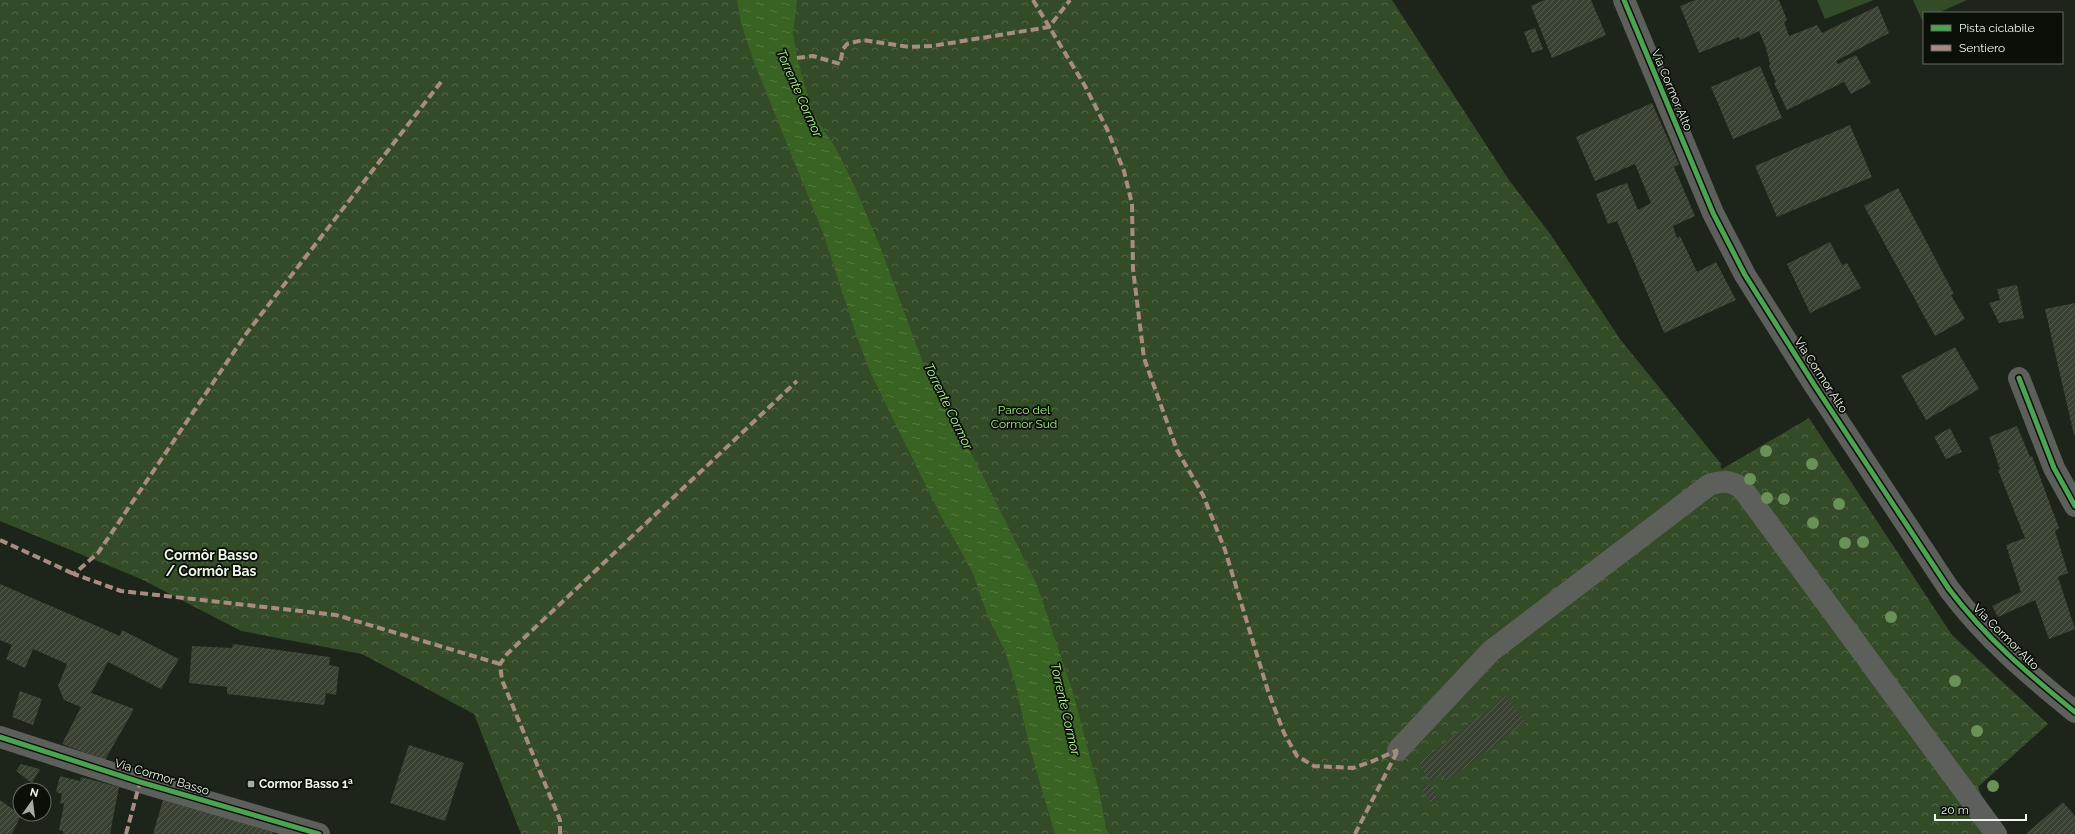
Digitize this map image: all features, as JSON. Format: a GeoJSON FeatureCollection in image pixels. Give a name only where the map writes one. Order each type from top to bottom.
{"type":"FeatureCollection","features":[{"type":"Feature","properties":{"kind":"street","name":"Via Cormor Alto"},"geometry":{"type":"LineString","coordinates":[[1624,0],[1713,213],[1745,275],[1815,386],[1949,589],[1971,618],[2030,676],[2075,712]]}},
{"type":"Feature","properties":{"kind":"street"},"geometry":{"type":"LineString","coordinates":[[2019,378],[2054,468],[2075,506]]}},
{"type":"Feature","properties":{"kind":"street"},"geometry":{"type":"LineString","coordinates":[[1398,750],[1491,651],[1709,486],[1728,481],[1735,484],[1745,492],[1996,834]]}},
{"type":"Feature","properties":{"kind":"street","name":"Via Cormor Basso"},"geometry":{"type":"LineString","coordinates":[[0,737],[140,782],[319,834]]}},
{"type":"Feature","properties":{"kind":"green space","name":"Parco del Cormor Sud"},"geometry":{"type":"Polygon","coordinates":[[[0,0],[1392,0],[1509,180],[1551,235],[1620,339],[1722,465],[1720,466],[1722,469],[1809,418],[1952,635],[2048,724],[1978,787],[1997,834],[521,834],[474,714],[362,654],[241,631],[141,579],[0,521],[0,0]]]}},
{"type":"Feature","properties":{"kind":"green space"},"geometry":{"type":"Polygon","coordinates":[[[1817,0],[1874,0],[1825,19],[1817,0]]]}},
{"type":"Feature","properties":{"kind":"green space"},"geometry":{"type":"Polygon","coordinates":[[[1913,0],[1967,0],[1940,12],[1923,12],[1922,20],[1913,0]]]}},
{"type":"Feature","properties":{"kind":"water","name":"Torrente Cormor"},"geometry":{"type":"Polygon","coordinates":[[[737,0],[797,0],[793,33],[797,58],[813,114],[835,147],[854,185],[881,249],[923,363],[983,476],[1037,585],[1074,696],[1100,795],[1107,834],[1055,834],[1029,745],[1016,686],[1005,651],[987,614],[973,573],[939,512],[871,374],[856,334],[823,233],[754,62],[741,23],[737,0]]]}},
{"type":"Feature","properties":{"kind":"building"},"geometry":{"type":"Polygon","coordinates":[[[1544,0],[1591,0],[1606,35],[1552,58],[1531,6],[1544,0]]]}},
{"type":"Feature","properties":{"kind":"building"},"geometry":{"type":"Polygon","coordinates":[[[1695,0],[1779,0],[1787,20],[1784,22],[1789,36],[1817,25],[1822,33],[1878,6],[1889,33],[1836,61],[1838,64],[1856,55],[1871,83],[1851,94],[1844,82],[1787,110],[1774,83],[1776,82],[1769,66],[1770,64],[1766,48],[1759,31],[1740,40],[1739,37],[1699,53],[1680,6],[1695,0]]]}},
{"type":"Feature","properties":{"kind":"building"},"geometry":{"type":"Polygon","coordinates":[[[1535,28],[1543,49],[1532,53],[1524,32],[1535,28]]]}},
{"type":"Feature","properties":{"kind":"building"},"geometry":{"type":"Polygon","coordinates":[[[1760,66],[1782,118],[1733,139],[1711,87],[1760,66]]]}},
{"type":"Feature","properties":{"kind":"building"},"geometry":{"type":"Polygon","coordinates":[[[1652,103],[1679,164],[1674,167],[1695,216],[1673,226],[1677,238],[1680,236],[1697,272],[1716,262],[1736,300],[1664,333],[1617,221],[1608,224],[1596,194],[1627,183],[1638,210],[1651,203],[1635,164],[1595,181],[1576,137],[1652,103]]]}},
{"type":"Feature","properties":{"kind":"building"},"geometry":{"type":"Polygon","coordinates":[[[1850,125],[1872,177],[1777,217],[1755,166],[1850,125]]]}},
{"type":"Feature","properties":{"kind":"building"},"geometry":{"type":"Polygon","coordinates":[[[1898,188],[1954,294],[1951,295],[1965,319],[1935,336],[1864,206],[1898,188]]]}},
{"type":"Feature","properties":{"kind":"building"},"geometry":{"type":"Polygon","coordinates":[[[1830,242],[1842,265],[1847,263],[1861,288],[1810,313],[1787,264],[1830,242]]]}},
{"type":"Feature","properties":{"kind":"building"},"geometry":{"type":"Polygon","coordinates":[[[2017,285],[2024,318],[1999,323],[1989,303],[2000,300],[1997,289],[2017,285]]]}},
{"type":"Feature","properties":{"kind":"building"},"geometry":{"type":"Polygon","coordinates":[[[2075,303],[2075,435],[2074,435],[2045,309],[2075,303]]]}},
{"type":"Feature","properties":{"kind":"building"},"geometry":{"type":"Polygon","coordinates":[[[1955,347],[1979,389],[1926,420],[1901,376],[1955,347]]]}},
{"type":"Feature","properties":{"kind":"building"},"geometry":{"type":"Polygon","coordinates":[[[2017,426],[2030,457],[2032,456],[2059,528],[2055,531],[2068,573],[2058,577],[2075,629],[2049,639],[2035,600],[1998,617],[1992,606],[2021,592],[2006,545],[2025,538],[1998,470],[2000,469],[1989,437],[2017,426]]]}},
{"type":"Feature","properties":{"kind":"building"},"geometry":{"type":"Polygon","coordinates":[[[1950,428],[1962,452],[1946,459],[1934,437],[1950,428]]]}},
{"type":"Feature","properties":{"kind":"building"},"geometry":{"type":"Polygon","coordinates":[[[0,584],[120,636],[122,630],[179,659],[161,689],[108,662],[91,693],[134,709],[105,760],[62,744],[81,707],[64,700],[58,686],[67,664],[33,649],[25,668],[6,659],[12,645],[0,640],[0,584]]]}},
{"type":"Feature","properties":{"kind":"building"},"geometry":{"type":"Polygon","coordinates":[[[233,644],[330,657],[329,665],[339,667],[336,695],[326,693],[324,705],[227,694],[227,687],[189,683],[192,646],[232,648],[233,644]]]}},
{"type":"Feature","properties":{"kind":"building"},"geometry":{"type":"Polygon","coordinates":[[[20,691],[42,699],[33,725],[12,717],[20,691]]]}},
{"type":"Feature","properties":{"kind":"building"},"geometry":{"type":"Polygon","coordinates":[[[1506,696],[1526,722],[1447,781],[1441,774],[1431,782],[1418,763],[1506,696]]]}},
{"type":"Feature","properties":{"kind":"building"},"geometry":{"type":"Polygon","coordinates":[[[409,745],[464,763],[445,821],[390,803],[409,745]]]}},
{"type":"Feature","properties":{"kind":"building"},"geometry":{"type":"Polygon","coordinates":[[[21,764],[40,769],[33,782],[16,771],[21,764]]]}},
{"type":"Feature","properties":{"kind":"building"},"geometry":{"type":"Polygon","coordinates":[[[60,776],[80,781],[81,777],[119,787],[110,834],[63,834],[63,831],[59,830],[64,804],[60,803],[62,794],[56,792],[60,776]]]}},
{"type":"Feature","properties":{"kind":"building"},"geometry":{"type":"Polygon","coordinates":[[[1428,783],[1439,798],[1432,804],[1421,788],[1428,783]]]}},
{"type":"Feature","properties":{"kind":"building"},"geometry":{"type":"Polygon","coordinates":[[[0,800],[12,809],[12,822],[18,822],[12,834],[0,834],[0,800]]]}},
{"type":"Feature","properties":{"kind":"building"},"geometry":{"type":"Polygon","coordinates":[[[163,800],[273,832],[273,834],[153,834],[163,800]]]}},
{"type":"Feature","properties":{"kind":"building"},"geometry":{"type":"Polygon","coordinates":[[[2063,802],[2075,816],[2075,834],[2026,834],[2063,802]]]}},
{"type":"Feature","properties":{"kind":"marked path"},"geometry":{"type":"LineString","coordinates":[[1033,0],[1085,86],[1107,129],[1124,171],[1132,204],[1133,269],[1144,358],[1177,450],[1203,495],[1225,550],[1268,691],[1284,733],[1297,756],[1314,766],[1353,768],[1398,750]]}},
{"type":"Feature","properties":{"kind":"marked path"},"geometry":{"type":"LineString","coordinates":[[797,58],[813,56],[840,64],[843,49],[847,44],[863,40],[909,47],[932,46],[1049,27],[1070,0]]}},
{"type":"Feature","properties":{"kind":"marked path"},"geometry":{"type":"LineString","coordinates":[[441,82],[246,334],[98,553],[74,574],[121,591],[336,615],[500,664]]}},
{"type":"Feature","properties":{"kind":"marked path"},"geometry":{"type":"LineString","coordinates":[[560,834],[560,820],[502,680],[500,664],[507,654],[797,381]]}},
{"type":"Feature","properties":{"kind":"marked path"},"geometry":{"type":"LineString","coordinates":[[0,540],[74,574]]}},
{"type":"Feature","properties":{"kind":"marked path"},"geometry":{"type":"LineString","coordinates":[[1355,834],[1398,750]]}},
{"type":"Feature","properties":{"kind":"marked path"},"geometry":{"type":"LineString","coordinates":[[126,834],[140,782]]}},
{"type":"Feature","properties":{"kind":"cycle path"},"geometry":{"type":"LineString","coordinates":[[1624,0],[1713,213],[1745,275],[1815,386],[1949,589],[1963,607],[1992,639],[2040,683],[2075,712]]}},
{"type":"Feature","properties":{"kind":"cycle path"},"geometry":{"type":"LineString","coordinates":[[2019,378],[2054,468],[2075,506]]}},
{"type":"Feature","properties":{"kind":"cycle path"},"geometry":{"type":"LineString","coordinates":[[0,737],[140,782],[319,834]]}},
{"type":"Feature","properties":{"kind":"place","name":"Cormor Basso 1ª"},"geometry":{"type":"Point","coordinates":[251,784]}},
{"type":"Feature","properties":{"kind":"district","name":"Cormôr Basso / Cormôr Bas"},"geometry":{"type":"Point","coordinates":[211,564]}}]}
